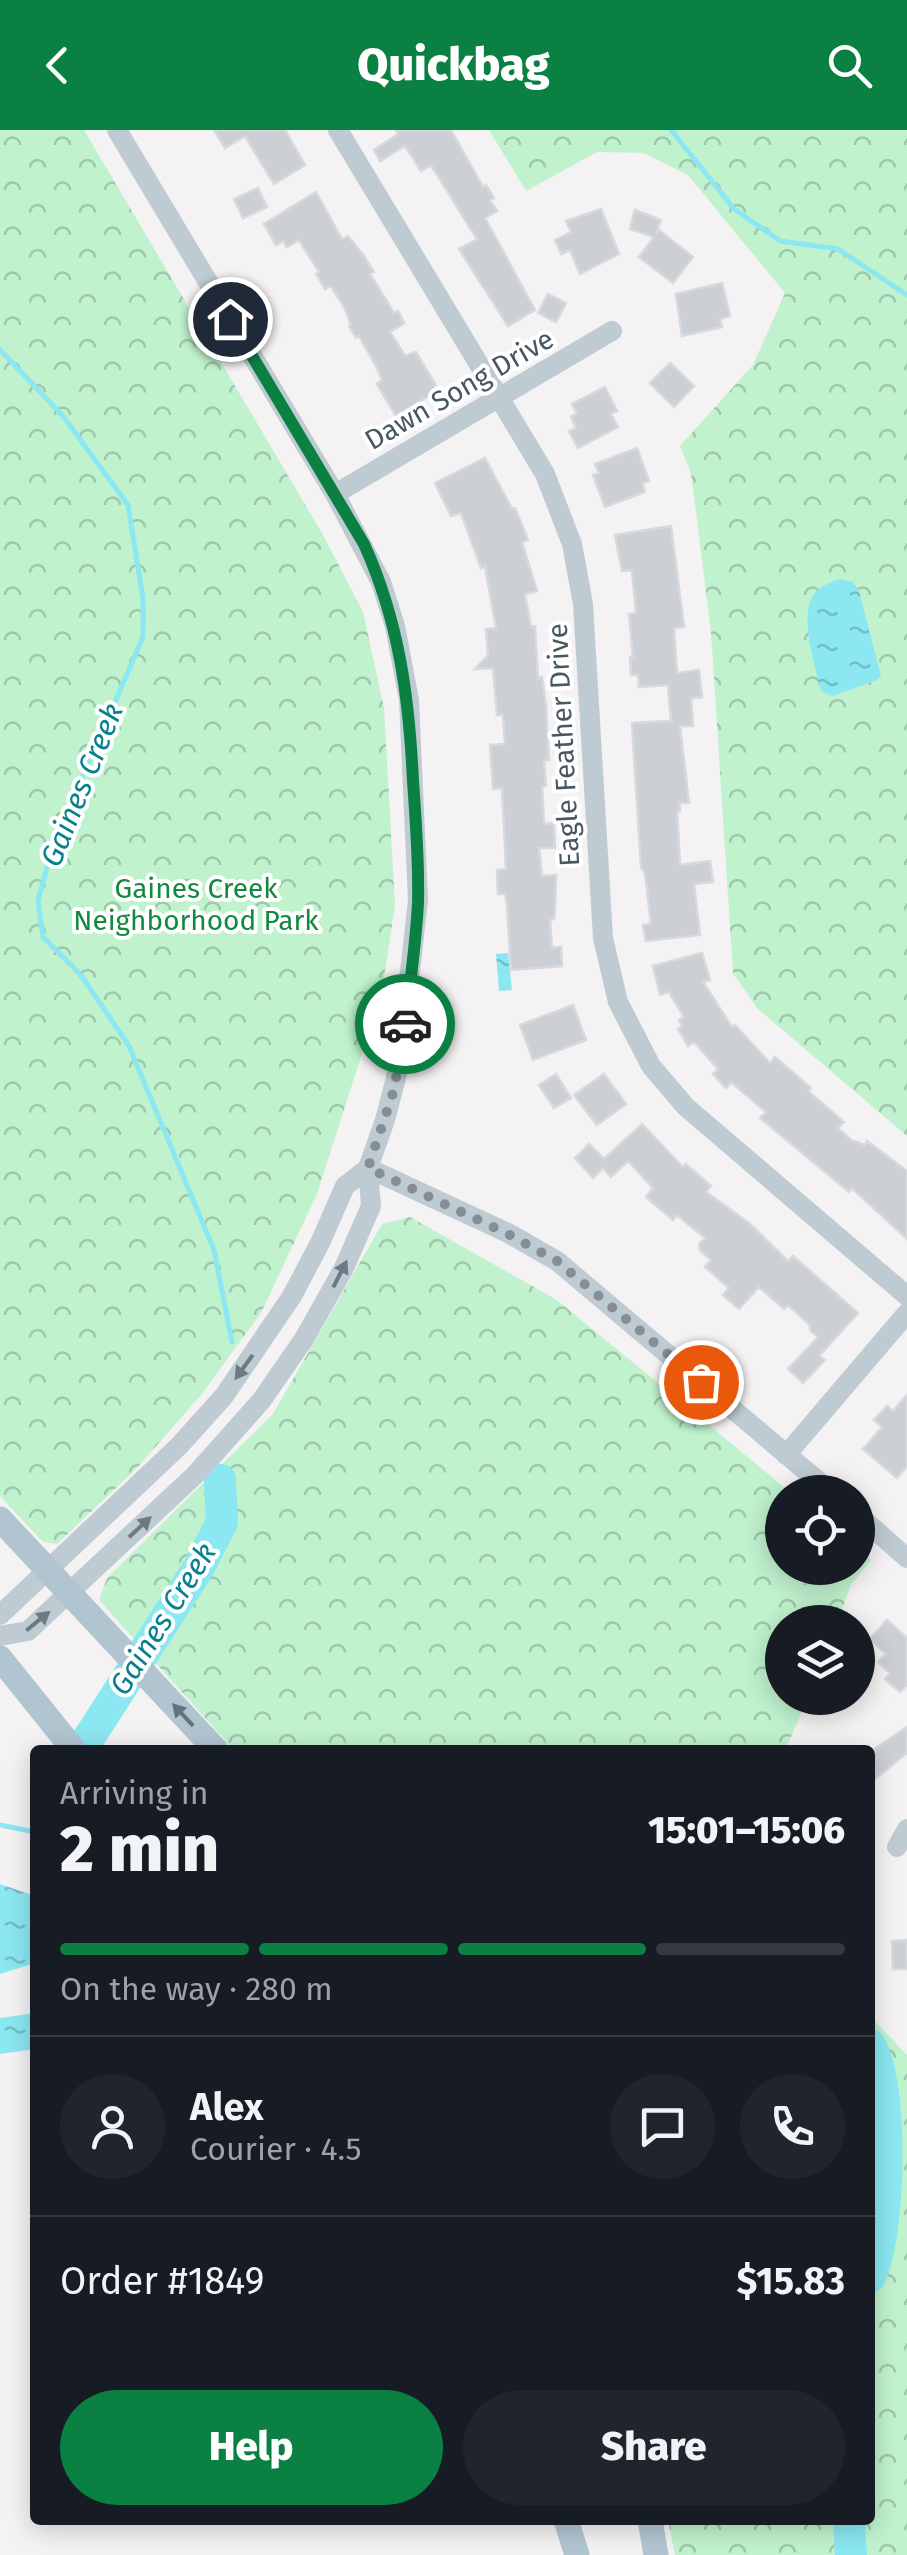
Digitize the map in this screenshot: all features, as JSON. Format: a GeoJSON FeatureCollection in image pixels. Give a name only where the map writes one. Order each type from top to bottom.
{"type":"FeatureCollection","features":[{"type":"Feature","properties":{"kind":"main road"},"geometry":{"type":"LineString","coordinates":[[0,1519],[211,1745]]}},
{"type":"Feature","properties":{"kind":"main road"},"geometry":{"type":"LineString","coordinates":[[0,1658],[70,1745]]}},
{"type":"Feature","properties":{"kind":"main road"},"geometry":{"type":"LineString","coordinates":[[568,2525],[577,2555]]}},
{"type":"Feature","properties":{"kind":"main road"},"geometry":{"type":"LineString","coordinates":[[651,2525],[656,2555]]}},
{"type":"Feature","properties":{"kind":"street"},"geometry":{"type":"LineString","coordinates":[[0,1636],[28,1631],[196,1474],[261,1401],[304,1340],[344,1268],[371,1206],[368,1168],[400,1062],[415,946],[417,854],[409,700],[396,626],[382,582],[335,494],[117,130]]}},
{"type":"Feature","properties":{"kind":"street","name":"Eagle Feather Drive"},"geometry":{"type":"LineString","coordinates":[[338,130],[545,474],[572,544],[583,604],[603,938],[618,1002],[651,1066],[686,1107],[907,1296]]}},
{"type":"Feature","properties":{"kind":"street","name":"Dawn Song Drive"},"geometry":{"type":"LineString","coordinates":[[335,494],[612,330]]}},
{"type":"Feature","properties":{"kind":"street"},"geometry":{"type":"LineString","coordinates":[[368,1168],[557,1261],[810,1475]]}},
{"type":"Feature","properties":{"kind":"street"},"geometry":{"type":"LineString","coordinates":[[0,1615],[178,1446],[224,1396],[292,1296],[344,1186],[368,1168]]}},
{"type":"Feature","properties":{"kind":"street"},"geometry":{"type":"LineString","coordinates":[[786,1455],[907,1313]]}},
{"type":"Feature","properties":{"kind":"street"},"geometry":{"type":"LineString","coordinates":[[875,1530],[907,1558]]}},
{"type":"Feature","properties":{"kind":"green space","name":"Gaines Creek Neighborhood Park"},"geometry":{"type":"Polygon","coordinates":[[[0,130],[84,130],[323,535],[363,612],[384,708],[395,905],[382,991],[317,1194],[261,1313],[201,1395],[136,1469],[57,1544],[43,1542],[0,1496],[0,130]]]}},
{"type":"Feature","properties":{"kind":"green space"},"geometry":{"type":"Polygon","coordinates":[[[489,130],[907,130],[907,1136],[757,1008],[733,973],[711,632],[691,473],[680,446],[753,365],[785,293],[688,175],[644,153],[597,152],[526,191],[489,130]]]}},
{"type":"Feature","properties":{"kind":"green space"},"geometry":{"type":"Polygon","coordinates":[[[410,1217],[557,1300],[769,1475],[765,1475],[765,1585],[851,1585],[843,1605],[765,1605],[765,1715],[800,1715],[787,1745],[230,1745],[99,1600],[107,1578],[273,1414],[382,1224],[410,1217]]]}},
{"type":"Feature","properties":{"kind":"green space"},"geometry":{"type":"Polygon","coordinates":[[[875,2021],[907,2055],[907,2555],[675,2555],[669,2525],[875,2525],[875,2021]]]}},
{"type":"Feature","properties":{"kind":"water"},"geometry":{"type":"Polygon","coordinates":[[[839,579],[853,582],[859,591],[881,676],[832,696],[821,691],[809,638],[808,610],[818,590],[839,579]]]}},
{"type":"Feature","properties":{"kind":"water"},"geometry":{"type":"Polygon","coordinates":[[[508,953],[512,990],[499,991],[496,954],[508,953]]]}},
{"type":"Feature","properties":{"kind":"water"},"geometry":{"type":"Polygon","coordinates":[[[0,1884],[30,1894],[30,1965],[0,1974],[0,1884]]]}},
{"type":"Feature","properties":{"kind":"water"},"geometry":{"type":"Polygon","coordinates":[[[30,2014],[30,2050],[0,2054],[0,2018],[30,2014]]]}},
{"type":"Feature","properties":{"kind":"building"},"geometry":{"type":"Polygon","coordinates":[[[214,130],[285,130],[305,165],[274,184],[245,136],[225,148],[214,130]]]}},
{"type":"Feature","properties":{"kind":"building"},"geometry":{"type":"Polygon","coordinates":[[[396,130],[451,130],[483,187],[486,185],[494,198],[490,200],[497,211],[485,218],[535,310],[508,326],[459,249],[477,239],[431,165],[421,171],[405,146],[380,161],[374,150],[398,134],[396,130]]]}},
{"type":"Feature","properties":{"kind":"building"},"geometry":{"type":"Polygon","coordinates":[[[258,188],[267,207],[243,218],[234,199],[258,188]]]}},
{"type":"Feature","properties":{"kind":"building"},"geometry":{"type":"Polygon","coordinates":[[[316,192],[342,239],[348,236],[364,256],[374,272],[370,274],[394,313],[398,311],[404,323],[390,332],[405,356],[416,352],[434,382],[437,391],[396,416],[377,384],[382,380],[376,366],[349,326],[345,309],[331,286],[325,289],[299,240],[287,247],[283,241],[276,245],[264,224],[316,192]]]}},
{"type":"Feature","properties":{"kind":"building"},"geometry":{"type":"Polygon","coordinates":[[[601,209],[619,254],[580,274],[570,250],[561,254],[555,240],[571,232],[566,221],[601,209]]]}},
{"type":"Feature","properties":{"kind":"building"},"geometry":{"type":"Polygon","coordinates":[[[635,210],[661,220],[656,234],[659,230],[693,257],[673,283],[639,257],[654,237],[630,229],[635,210]]]}},
{"type":"Feature","properties":{"kind":"building"},"geometry":{"type":"Polygon","coordinates":[[[722,283],[730,316],[720,319],[722,327],[682,336],[676,294],[722,283]]]}},
{"type":"Feature","properties":{"kind":"building"},"geometry":{"type":"Polygon","coordinates":[[[548,294],[566,303],[556,322],[538,313],[548,294]]]}},
{"type":"Feature","properties":{"kind":"building"},"geometry":{"type":"Polygon","coordinates":[[[670,363],[694,386],[674,407],[650,383],[670,363]]]}},
{"type":"Feature","properties":{"kind":"building"},"geometry":{"type":"Polygon","coordinates":[[[605,387],[617,411],[611,414],[618,427],[578,448],[569,431],[576,428],[571,417],[577,413],[572,404],[605,387]]]}},
{"type":"Feature","properties":{"kind":"building"},"geometry":{"type":"Polygon","coordinates":[[[637,448],[649,481],[642,483],[645,492],[605,507],[593,475],[599,473],[595,464],[637,448]]]}},
{"type":"Feature","properties":{"kind":"building"},"geometry":{"type":"Polygon","coordinates":[[[485,458],[512,509],[515,508],[528,540],[522,542],[537,591],[525,594],[531,627],[535,626],[538,678],[542,677],[546,706],[549,760],[544,760],[544,824],[554,823],[555,848],[539,848],[542,876],[556,875],[554,919],[550,920],[552,948],[561,947],[562,966],[511,970],[507,904],[505,894],[498,894],[497,870],[506,869],[502,788],[493,789],[490,745],[505,744],[503,715],[497,715],[493,668],[475,669],[488,655],[486,629],[496,628],[485,566],[481,568],[461,513],[451,516],[435,483],[485,458]]]}},
{"type":"Feature","properties":{"kind":"building"},"geometry":{"type":"Polygon","coordinates":[[[671,526],[684,627],[674,628],[677,673],[699,670],[702,697],[691,698],[693,726],[680,726],[689,803],[679,803],[677,811],[680,865],[710,861],[713,882],[694,884],[700,935],[646,941],[643,925],[651,924],[641,867],[632,723],[671,721],[668,685],[639,687],[638,675],[631,675],[629,614],[636,613],[632,570],[622,571],[615,535],[671,526]]]}},
{"type":"Feature","properties":{"kind":"building"},"geometry":{"type":"Polygon","coordinates":[[[702,953],[710,980],[703,982],[732,1027],[735,1025],[770,1063],[775,1057],[811,1088],[808,1091],[844,1122],[838,1128],[851,1140],[865,1145],[867,1141],[907,1171],[907,1239],[852,1188],[849,1192],[760,1118],[766,1112],[731,1082],[726,1088],[713,1074],[718,1069],[694,1042],[688,1046],[678,1029],[682,1026],[679,1020],[684,1017],[669,992],[660,995],[653,966],[702,953]]]}},
{"type":"Feature","properties":{"kind":"building"},"geometry":{"type":"Polygon","coordinates":[[[573,1005],[586,1040],[533,1060],[520,1025],[573,1005]]]}},
{"type":"Feature","properties":{"kind":"building"},"geometry":{"type":"Polygon","coordinates":[[[556,1074],[571,1098],[554,1108],[539,1085],[556,1074]]]}},
{"type":"Feature","properties":{"kind":"building"},"geometry":{"type":"Polygon","coordinates":[[[604,1074],[626,1104],[597,1125],[574,1095],[604,1074]]]}},
{"type":"Feature","properties":{"kind":"building"},"geometry":{"type":"Polygon","coordinates":[[[642,1124],[683,1167],[686,1164],[711,1186],[706,1192],[749,1223],[788,1261],[793,1256],[858,1313],[819,1356],[825,1360],[803,1383],[788,1369],[818,1337],[810,1325],[759,1287],[739,1309],[723,1295],[729,1288],[705,1267],[711,1260],[699,1244],[705,1238],[677,1215],[673,1220],[646,1197],[653,1188],[628,1161],[611,1177],[603,1168],[593,1178],[575,1158],[589,1144],[604,1159],[642,1124]]]}},
{"type":"Feature","properties":{"kind":"building"},"geometry":{"type":"Polygon","coordinates":[[[907,1395],[907,1466],[897,1478],[863,1449],[882,1427],[874,1420],[887,1406],[893,1411],[907,1395]]]}},
{"type":"Feature","properties":{"kind":"building"},"geometry":{"type":"Polygon","coordinates":[[[887,1620],[907,1638],[907,1685],[900,1692],[885,1679],[890,1673],[878,1662],[886,1654],[875,1644],[875,1633],[887,1620]]]}},
{"type":"Feature","properties":{"kind":"building"},"geometry":{"type":"Polygon","coordinates":[[[907,1727],[907,1753],[875,1779],[875,1749],[907,1727]]]}},
{"type":"Feature","properties":{"kind":"building"},"geometry":{"type":"Polygon","coordinates":[[[907,1940],[907,1969],[893,1969],[892,1941],[907,1940]]]}},
{"type":"Feature","properties":{"kind":"waterway"},"geometry":{"type":"LineString","coordinates":[[671,130],[734,209],[780,241],[838,249],[907,295]]}},
{"type":"Feature","properties":{"kind":"waterway","name":"Gaines Creek"},"geometry":{"type":"LineString","coordinates":[[0,350],[63,416],[128,505],[143,598],[143,637],[52,848],[38,901],[43,937],[81,975],[129,1046],[214,1250],[232,1342]]}},
{"type":"Feature","properties":{"kind":"waterway","name":"Gaines Creek"},"geometry":{"type":"LineString","coordinates":[[84,1745],[199,1567],[222,1522],[220,1480]]}},
{"type":"Feature","properties":{"kind":"waterway"},"geometry":{"type":"LineString","coordinates":[[0,1825],[30,1831]]}},
{"type":"Feature","properties":{"kind":"waterway","name":"Gaines Creek"},"geometry":{"type":"LineString","coordinates":[[875,2058],[886,2125],[885,2195],[875,2262]]}},
{"type":"Feature","properties":{"kind":"waterway","name":"Gaines Creek"},"geometry":{"type":"LineString","coordinates":[[849,2525],[851,2555]]}},
{"type":"Feature","properties":{"kind":"way so far"},"geometry":{"type":"LineString","coordinates":[[405,1024],[394,1090],[368,1168],[557,1261],[701,1382]]}},
{"type":"Feature","properties":{"kind":"route"},"geometry":{"type":"LineString","coordinates":[[230,319],[364,544],[396,626],[409,700],[417,854],[415,946],[405,1024]]}}]}
